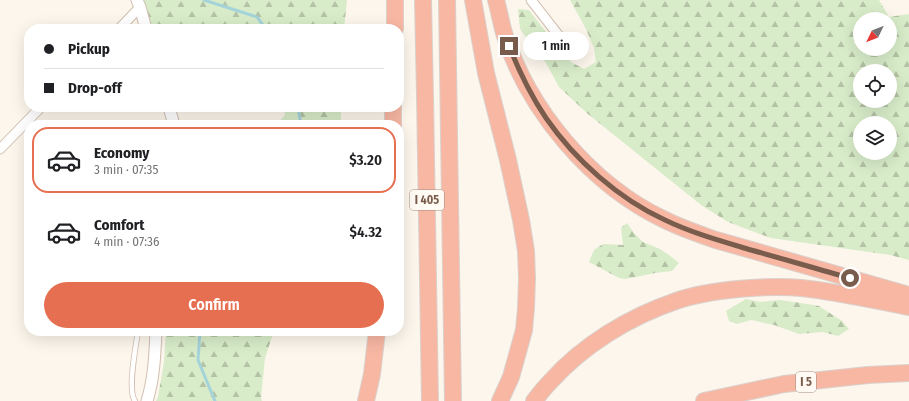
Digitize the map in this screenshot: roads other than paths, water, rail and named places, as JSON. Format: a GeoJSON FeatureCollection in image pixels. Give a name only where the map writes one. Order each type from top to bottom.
{"type":"FeatureCollection","features":[{"type":"Feature","properties":{"kind":"highway"},"geometry":{"type":"LineString","coordinates":[[395,0],[395,24]]}},
{"type":"Feature","properties":{"kind":"highway","name":"I 405"},"geometry":{"type":"LineString","coordinates":[[422,0],[430,401]]}},
{"type":"Feature","properties":{"kind":"highway","name":"I 405"},"geometry":{"type":"LineString","coordinates":[[447,0],[453,401]]}},
{"type":"Feature","properties":{"kind":"highway"},"geometry":{"type":"LineString","coordinates":[[473,0],[486,72],[508,160],[526,251],[527,278],[524,330],[512,377],[500,401]]}},
{"type":"Feature","properties":{"kind":"highway"},"geometry":{"type":"LineString","coordinates":[[496,0],[504,33],[514,59],[542,112],[578,156],[615,189],[663,220],[716,240],[909,295]]}},
{"type":"Feature","properties":{"kind":"highway"},"geometry":{"type":"LineString","coordinates":[[534,401],[550,382],[583,352],[626,323],[677,300],[726,290],[780,287],[829,292],[909,307]]}},
{"type":"Feature","properties":{"kind":"highway"},"geometry":{"type":"LineString","coordinates":[[366,401],[372,374],[377,336]]}},
{"type":"Feature","properties":{"kind":"highway","name":"I 5"},"geometry":{"type":"LineString","coordinates":[[704,401],[784,384],[868,375],[909,373]]}},
{"type":"Feature","properties":{"kind":"street"},"geometry":{"type":"LineString","coordinates":[[531,0],[570,50]]}},
{"type":"Feature","properties":{"kind":"street"},"geometry":{"type":"LineString","coordinates":[[123,24],[139,4]]}},
{"type":"Feature","properties":{"kind":"street"},"geometry":{"type":"LineString","coordinates":[[139,4],[145,24]]}},
{"type":"Feature","properties":{"kind":"street"},"geometry":{"type":"LineString","coordinates":[[28,120],[36,112]]}},
{"type":"Feature","properties":{"kind":"street"},"geometry":{"type":"LineString","coordinates":[[0,149],[24,124]]}},
{"type":"Feature","properties":{"kind":"street"},"geometry":{"type":"LineString","coordinates":[[147,401],[155,358],[156,336]]}},
{"type":"Feature","properties":{"kind":"lane"},"geometry":{"type":"LineString","coordinates":[[135,401],[133,398],[131,383],[137,336]]}},
{"type":"Feature","properties":{"kind":"waterway"},"geometry":{"type":"LineString","coordinates":[[204,0],[257,17],[262,24]]}},
{"type":"Feature","properties":{"kind":"waterway"},"geometry":{"type":"LineString","coordinates":[[299,112],[300,120]]}},
{"type":"Feature","properties":{"kind":"waterway"},"geometry":{"type":"LineString","coordinates":[[200,336],[198,360],[215,401]]}}]}
